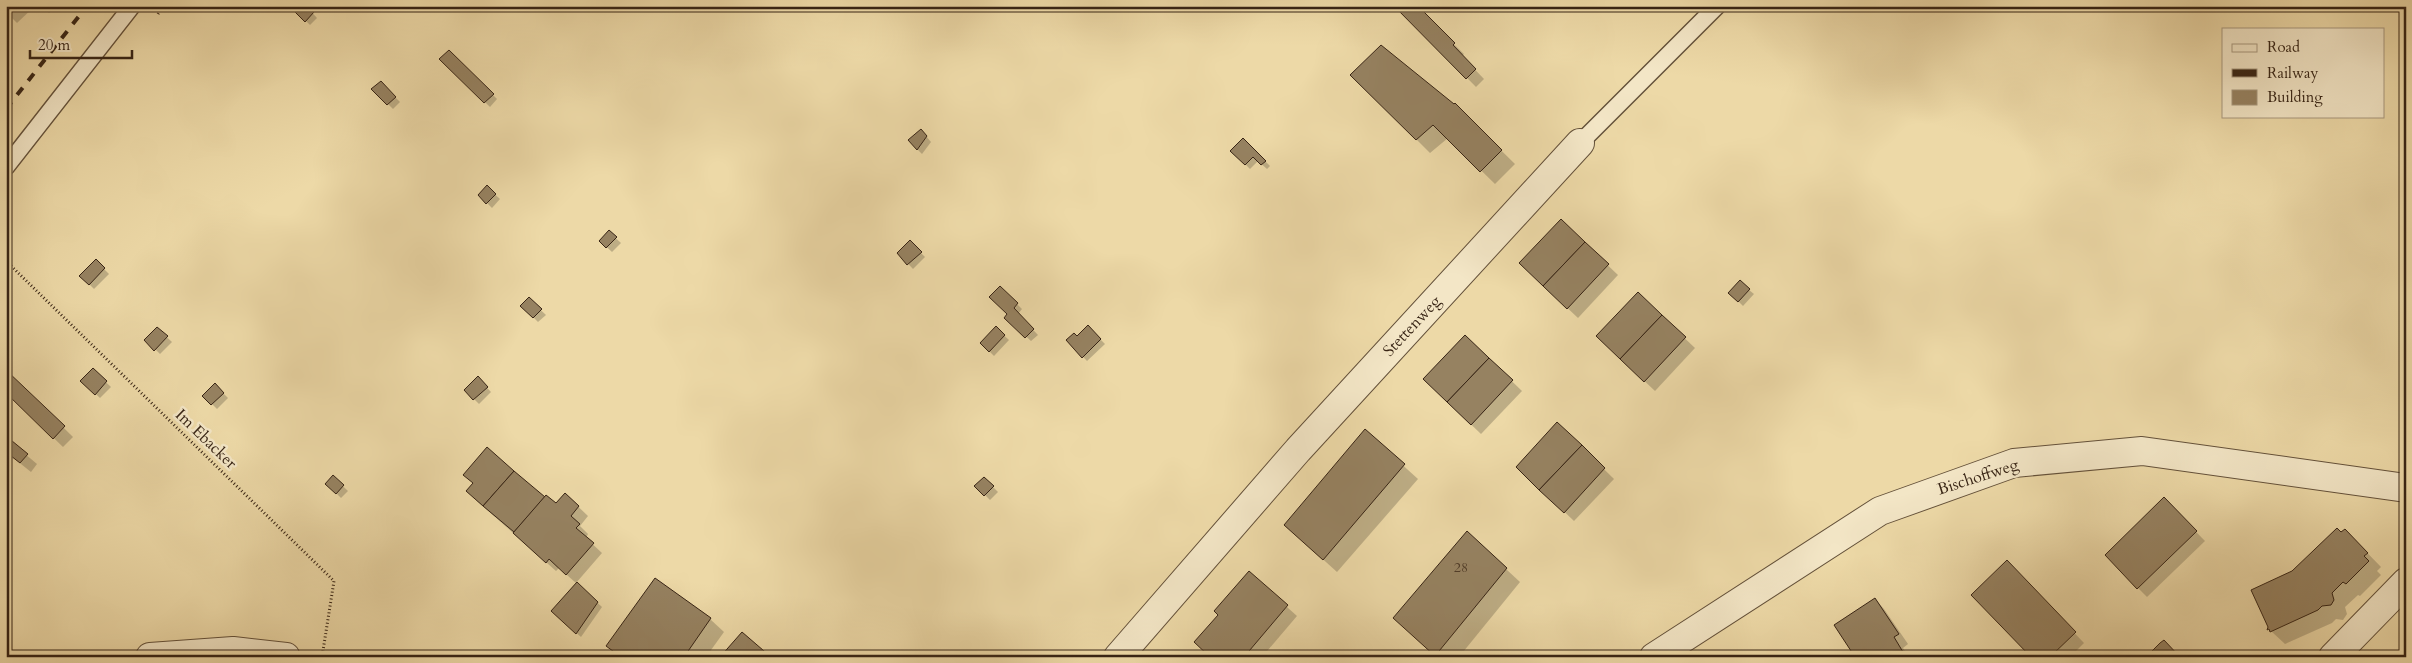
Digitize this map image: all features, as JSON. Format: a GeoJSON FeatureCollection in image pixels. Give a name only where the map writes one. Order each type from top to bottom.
{"type":"FeatureCollection","features":[{"type":"Feature","properties":{"kind":"street","name":"Stettenweg"},"geometry":{"type":"LineString","coordinates":[[1118,657],[1298,450],[1580,143]]}},
{"type":"Feature","properties":{"kind":"street","name":"Bischoffweg"},"geometry":{"type":"LineString","coordinates":[[1654,657],[1880,511],[2014,463],[2142,452],[2406,488]]}},
{"type":"Feature","properties":{"kind":"street"},"geometry":{"type":"LineString","coordinates":[[2333,657],[2399,590]]}},
{"type":"Feature","properties":{"kind":"street"},"geometry":{"type":"LineString","coordinates":[[150,657],[233,651],[286,657]]}},
{"type":"Feature","properties":{"kind":"lane"},"geometry":{"type":"LineString","coordinates":[[6,167],[132,6]]}},
{"type":"Feature","properties":{"kind":"lane","name":"Stettenweg"},"geometry":{"type":"LineString","coordinates":[[1580,143],[1717,6]]}},
{"type":"Feature","properties":{"kind":"path","name":"Im Ebacker"},"geometry":{"type":"LineString","coordinates":[[6,262],[334,581],[322,657]]}},
{"type":"Feature","properties":{"kind":"building"},"geometry":{"type":"Polygon","coordinates":[[[6,6],[15,6],[6,14],[6,6]]]}},
{"type":"Feature","properties":{"kind":"building"},"geometry":{"type":"Polygon","coordinates":[[[301,6],[308,6],[314,12],[305,22],[295,12],[301,6]]]}},
{"type":"Feature","properties":{"kind":"building"},"geometry":{"type":"Polygon","coordinates":[[[1394,6],[1415,6],[1421,12],[1422,10],[1455,43],[1453,45],[1476,69],[1466,79],[1394,6]]]}},
{"type":"Feature","properties":{"kind":"building"},"geometry":{"type":"Polygon","coordinates":[[[1381,45],[1455,103],[1502,150],[1480,172],[1433,125],[1416,140],[1350,75],[1381,45]]]}},
{"type":"Feature","properties":{"kind":"building"},"geometry":{"type":"Polygon","coordinates":[[[449,50],[494,94],[484,103],[439,59],[449,50]]]}},
{"type":"Feature","properties":{"kind":"building"},"geometry":{"type":"Polygon","coordinates":[[[381,81],[396,97],[387,105],[371,89],[381,81]]]}},
{"type":"Feature","properties":{"kind":"building"},"geometry":{"type":"Polygon","coordinates":[[[921,129],[927,136],[917,150],[908,140],[921,129]]]}},
{"type":"Feature","properties":{"kind":"building"},"geometry":{"type":"Polygon","coordinates":[[[1243,138],[1266,161],[1261,165],[1253,157],[1245,165],[1230,151],[1243,138]]]}},
{"type":"Feature","properties":{"kind":"building"},"geometry":{"type":"Polygon","coordinates":[[[487,185],[496,194],[486,204],[478,195],[487,185]]]}},
{"type":"Feature","properties":{"kind":"building"},"geometry":{"type":"Polygon","coordinates":[[[1561,219],[1585,242],[1543,286],[1519,263],[1561,219]]]}},
{"type":"Feature","properties":{"kind":"building"},"geometry":{"type":"Polygon","coordinates":[[[609,230],[617,237],[606,248],[599,241],[609,230]]]}},
{"type":"Feature","properties":{"kind":"building"},"geometry":{"type":"Polygon","coordinates":[[[910,240],[922,252],[907,265],[897,253],[910,240]]]}},
{"type":"Feature","properties":{"kind":"building"},"geometry":{"type":"Polygon","coordinates":[[[1585,242],[1609,264],[1567,309],[1543,286],[1585,242]]]}},
{"type":"Feature","properties":{"kind":"building"},"geometry":{"type":"Polygon","coordinates":[[[96,259],[105,268],[89,285],[79,276],[96,259]]]}},
{"type":"Feature","properties":{"kind":"building"},"geometry":{"type":"Polygon","coordinates":[[[1740,280],[1750,289],[1738,302],[1728,293],[1740,280]]]}},
{"type":"Feature","properties":{"kind":"building"},"geometry":{"type":"Polygon","coordinates":[[[1000,286],[1018,303],[1014,308],[1034,329],[1025,338],[1004,318],[1007,314],[989,297],[1000,286]]]}},
{"type":"Feature","properties":{"kind":"building"},"geometry":{"type":"Polygon","coordinates":[[[1638,292],[1662,315],[1620,359],[1596,336],[1638,292]]]}},
{"type":"Feature","properties":{"kind":"building"},"geometry":{"type":"Polygon","coordinates":[[[529,297],[542,309],[533,318],[520,306],[529,297]]]}},
{"type":"Feature","properties":{"kind":"building"},"geometry":{"type":"Polygon","coordinates":[[[1662,315],[1686,337],[1644,382],[1620,359],[1662,315]]]}},
{"type":"Feature","properties":{"kind":"building"},"geometry":{"type":"Polygon","coordinates":[[[1088,325],[1101,339],[1082,358],[1066,340],[1074,333],[1077,336],[1088,325]]]}},
{"type":"Feature","properties":{"kind":"building"},"geometry":{"type":"Polygon","coordinates":[[[996,326],[1005,335],[989,352],[980,343],[996,326]]]}},
{"type":"Feature","properties":{"kind":"building"},"geometry":{"type":"Polygon","coordinates":[[[157,327],[168,336],[154,351],[144,340],[157,327]]]}},
{"type":"Feature","properties":{"kind":"building"},"geometry":{"type":"Polygon","coordinates":[[[1465,335],[1489,358],[1447,402],[1423,379],[1465,335]]]}},
{"type":"Feature","properties":{"kind":"building"},"geometry":{"type":"Polygon","coordinates":[[[1489,358],[1513,380],[1471,425],[1447,402],[1489,358]]]}},
{"type":"Feature","properties":{"kind":"building"},"geometry":{"type":"Polygon","coordinates":[[[93,368],[107,381],[95,395],[80,381],[93,368]]]}},
{"type":"Feature","properties":{"kind":"building"},"geometry":{"type":"Polygon","coordinates":[[[6,370],[65,426],[53,439],[6,393],[6,370]]]}},
{"type":"Feature","properties":{"kind":"building"},"geometry":{"type":"Polygon","coordinates":[[[478,376],[488,387],[473,400],[464,390],[478,376]]]}},
{"type":"Feature","properties":{"kind":"building"},"geometry":{"type":"Polygon","coordinates":[[[215,383],[224,393],[211,405],[202,396],[215,383]]]}},
{"type":"Feature","properties":{"kind":"building"},"geometry":{"type":"Polygon","coordinates":[[[1557,422],[1582,445],[1539,490],[1516,467],[1557,422]]]}},
{"type":"Feature","properties":{"kind":"building"},"geometry":{"type":"Polygon","coordinates":[[[1365,429],[1405,464],[1323,560],[1284,525],[1365,429]]]}},
{"type":"Feature","properties":{"kind":"building"},"geometry":{"type":"Polygon","coordinates":[[[6,436],[28,454],[20,463],[6,452],[6,436]]]}},
{"type":"Feature","properties":{"kind":"building"},"geometry":{"type":"Polygon","coordinates":[[[1582,445],[1605,468],[1564,513],[1539,490],[1582,445]]]}},
{"type":"Feature","properties":{"kind":"building"},"geometry":{"type":"Polygon","coordinates":[[[487,447],[514,471],[483,506],[466,491],[473,483],[463,475],[487,447]]]}},
{"type":"Feature","properties":{"kind":"building"},"geometry":{"type":"Polygon","coordinates":[[[514,471],[545,497],[514,532],[483,506],[514,471]]]}},
{"type":"Feature","properties":{"kind":"building"},"geometry":{"type":"Polygon","coordinates":[[[333,475],[344,485],[336,494],[325,484],[333,475]]]}},
{"type":"Feature","properties":{"kind":"building"},"geometry":{"type":"Polygon","coordinates":[[[984,477],[994,486],[984,496],[974,486],[984,477]]]}},
{"type":"Feature","properties":{"kind":"building"},"geometry":{"type":"Polygon","coordinates":[[[565,493],[579,506],[571,516],[580,524],[576,528],[594,543],[566,575],[549,559],[546,563],[513,533],[546,495],[556,503],[565,493]]]}},
{"type":"Feature","properties":{"kind":"building"},"geometry":{"type":"Polygon","coordinates":[[[2164,497],[2197,531],[2137,589],[2105,555],[2164,497]]]}},
{"type":"Feature","properties":{"kind":"building"},"geometry":{"type":"Polygon","coordinates":[[[2337,528],[2341,532],[2345,529],[2368,553],[2364,556],[2369,561],[2346,584],[2343,582],[2332,593],[2334,600],[2331,605],[2322,606],[2318,610],[2270,632],[2269,629],[2267,630],[2268,627],[2251,590],[2292,571],[2337,528]]]}},
{"type":"Feature","properties":{"kind":"building"},"geometry":{"type":"Polygon","coordinates":[[[1467,531],[1507,568],[1435,656],[1393,618],[1467,531]]]}},
{"type":"Feature","properties":{"kind":"building"},"geometry":{"type":"Polygon","coordinates":[[[2007,560],[2076,632],[2050,657],[2031,657],[1971,595],[2007,560]]]}},
{"type":"Feature","properties":{"kind":"building"},"geometry":{"type":"Polygon","coordinates":[[[1249,571],[1288,605],[1244,657],[1210,657],[1194,642],[1218,615],[1214,611],[1249,571]]]}},
{"type":"Feature","properties":{"kind":"building"},"geometry":{"type":"Polygon","coordinates":[[[655,578],[711,618],[684,657],[621,657],[606,646],[655,578]]]}},
{"type":"Feature","properties":{"kind":"building"},"geometry":{"type":"Polygon","coordinates":[[[577,582],[598,602],[576,634],[551,611],[577,582]]]}},
{"type":"Feature","properties":{"kind":"building"},"geometry":{"type":"Polygon","coordinates":[[[1875,598],[1899,634],[1894,637],[1906,657],[1855,657],[1834,625],[1875,598]]]}},
{"type":"Feature","properties":{"kind":"building"},"geometry":{"type":"Polygon","coordinates":[[[742,632],[771,657],[720,657],[742,632]]]}},
{"type":"Feature","properties":{"kind":"building"},"geometry":{"type":"Polygon","coordinates":[[[2164,640],[2180,657],[2146,657],[2160,643],[2164,640]]]}},
{"type":"Feature","properties":{"kind":"railway"},"geometry":{"type":"LineString","coordinates":[[6,109],[87,6]]}}]}
